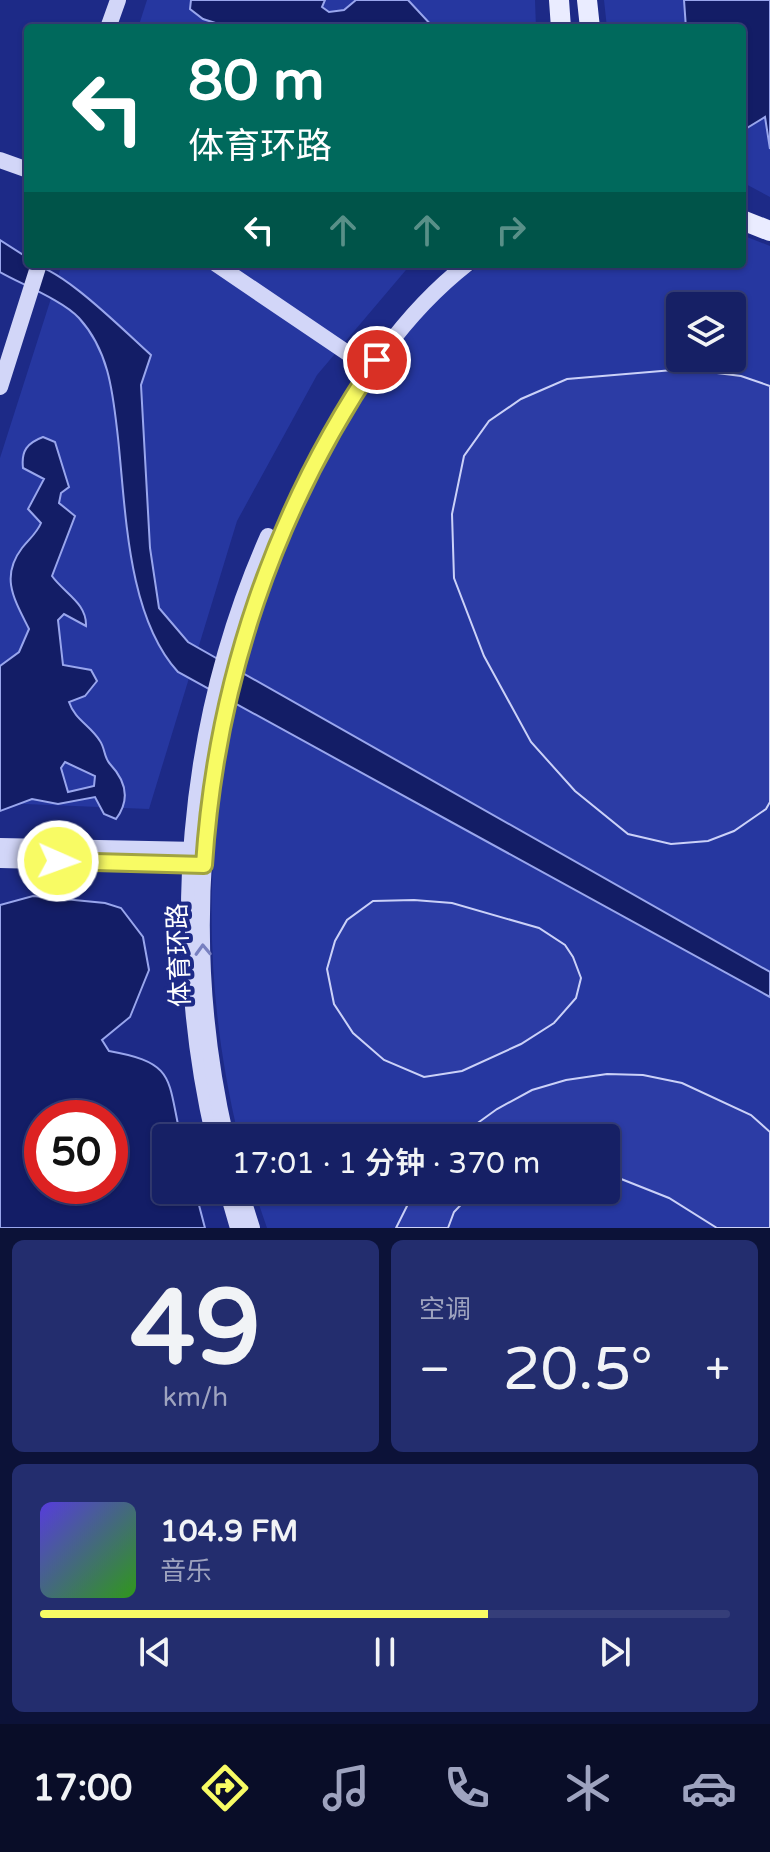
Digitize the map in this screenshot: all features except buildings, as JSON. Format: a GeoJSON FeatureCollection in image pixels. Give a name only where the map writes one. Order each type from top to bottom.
{"type":"FeatureCollection","features":[{"type":"Feature","properties":{"kind":"main road"},"geometry":{"type":"LineString","coordinates":[[109,24],[118,0]]}},
{"type":"Feature","properties":{"kind":"main road"},"geometry":{"type":"LineString","coordinates":[[117,24],[125,0]]}},
{"type":"Feature","properties":{"kind":"main road"},"geometry":{"type":"LineString","coordinates":[[559,0],[561,24]]}},
{"type":"Feature","properties":{"kind":"main road"},"geometry":{"type":"LineString","coordinates":[[587,0],[590,24]]}},
{"type":"Feature","properties":{"kind":"main road"},"geometry":{"type":"LineString","coordinates":[[0,160],[24,169]]}},
{"type":"Feature","properties":{"kind":"main road"},"geometry":{"type":"LineString","coordinates":[[0,171],[24,180]]}},
{"type":"Feature","properties":{"kind":"main road"},"geometry":{"type":"LineString","coordinates":[[746,211],[770,220]]}},
{"type":"Feature","properties":{"kind":"main road"},"geometry":{"type":"LineString","coordinates":[[746,222],[770,231]]}},
{"type":"Feature","properties":{"kind":"main road"},"geometry":{"type":"LineString","coordinates":[[0,387],[30,268]]}},
{"type":"Feature","properties":{"kind":"main road"},"geometry":{"type":"LineString","coordinates":[[0,363],[37,268]]}},
{"type":"Feature","properties":{"kind":"main road"},"geometry":{"type":"LineString","coordinates":[[222,268],[370,361]]}},
{"type":"Feature","properties":{"kind":"main road"},"geometry":{"type":"LineString","coordinates":[[240,268],[370,361]]}},
{"type":"Feature","properties":{"kind":"main road","name":"体育环路"},"geometry":{"type":"LineString","coordinates":[[212,1124],[190,980],[198,858],[219,708],[231,659],[296,501],[370,361],[415,295],[445,268]]}},
{"type":"Feature","properties":{"kind":"main road","name":"体育环路"},"geometry":{"type":"LineString","coordinates":[[370,361],[417,309],[463,268]]}},
{"type":"Feature","properties":{"kind":"main road"},"geometry":{"type":"LineString","coordinates":[[0,846],[198,858]]}},
{"type":"Feature","properties":{"kind":"main road"},"geometry":{"type":"LineString","coordinates":[[0,860],[198,858]]}},
{"type":"Feature","properties":{"kind":"main road","name":"体育环路"},"geometry":{"type":"LineString","coordinates":[[198,858],[206,1008],[224,1124]]}},
{"type":"Feature","properties":{"kind":"main road"},"geometry":{"type":"LineString","coordinates":[[231,1204],[238,1228]]}},
{"type":"Feature","properties":{"kind":"main road"},"geometry":{"type":"LineString","coordinates":[[244,1204],[252,1228]]}},
{"type":"Feature","properties":{"kind":"shaded area"},"geometry":{"type":"Polygon","coordinates":[[[147,0],[535,0],[536,24],[139,24],[147,0]]]}},
{"type":"Feature","properties":{"kind":"shaded area"},"geometry":{"type":"Polygon","coordinates":[[[191,0],[325,0],[322,7],[329,12],[344,10],[356,0],[408,0],[430,24],[219,24],[203,19],[190,9],[191,0]]]}},
{"type":"Feature","properties":{"kind":"shaded area"},"geometry":{"type":"Polygon","coordinates":[[[604,0],[770,0],[770,197],[746,184],[746,24],[607,24],[604,0]]]}},
{"type":"Feature","properties":{"kind":"shaded area"},"geometry":{"type":"Polygon","coordinates":[[[684,0],[770,0],[770,149],[765,117],[746,129],[746,24],[686,24],[684,0]]]}},
{"type":"Feature","properties":{"kind":"shaded area"},"geometry":{"type":"Polygon","coordinates":[[[746,237],[770,246],[770,1228],[267,1228],[259,1204],[620,1204],[620,1124],[236,1124],[221,1045],[212,952],[213,860],[223,769],[241,680],[268,592],[304,506],[347,421],[387,355],[439,296],[478,268],[746,268],[746,237]]]}},
{"type":"Feature","properties":{"kind":"shaded area"},"geometry":{"type":"Polygon","coordinates":[[[0,240],[24,255],[24,268],[43,268],[57,275],[151,355],[141,385],[150,548],[159,608],[188,642],[770,972],[770,997],[178,672],[161,649],[139,593],[127,529],[114,406],[104,360],[89,331],[72,312],[0,272],[0,240]]]}},
{"type":"Feature","properties":{"kind":"shaded area"},"geometry":{"type":"Polygon","coordinates":[[[61,268],[408,268],[317,375],[237,521],[149,809],[0,803],[0,458],[61,268]]]}},
{"type":"Feature","properties":{"kind":"shaded area"},"geometry":{"type":"Polygon","coordinates":[[[43,437],[55,442],[69,487],[61,493],[59,503],[75,516],[52,576],[79,605],[86,626],[64,614],[58,620],[63,665],[91,670],[97,681],[85,696],[69,702],[100,741],[108,762],[123,784],[124,804],[116,819],[104,814],[95,797],[58,804],[32,799],[0,811],[0,666],[19,652],[29,629],[14,598],[11,578],[15,559],[41,523],[28,509],[44,479],[23,468],[24,452],[43,437]],[[65,762],[61,768],[68,792],[94,786],[95,776],[65,762]]]}},
{"type":"Feature","properties":{"kind":"shaded area"},"geometry":{"type":"Polygon","coordinates":[[[33,896],[105,903],[121,908],[143,937],[149,970],[130,1017],[102,1040],[109,1051],[147,1061],[165,1077],[178,1124],[152,1124],[152,1204],[199,1204],[205,1228],[0,1228],[0,905],[33,896]]]}},
{"type":"Feature","properties":{"kind":"route"},"geometry":{"type":"LineString","coordinates":[[58,861],[204,865],[208,805],[218,743],[252,608],[274,549],[309,474],[377,360]]}}]}
